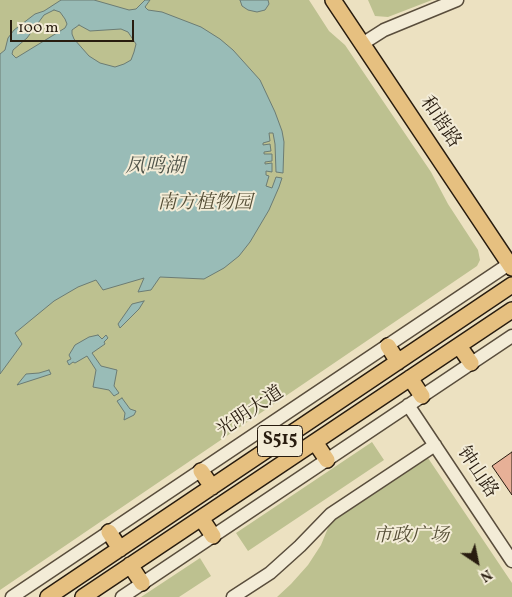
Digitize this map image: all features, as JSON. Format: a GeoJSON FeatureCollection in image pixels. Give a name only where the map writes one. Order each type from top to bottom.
{"type":"FeatureCollection","features":[{"type":"Feature","properties":{"kind":"main road","name":"和谐路"},"geometry":{"type":"LineString","coordinates":[[333,0],[366,41],[511,261]]}},
{"type":"Feature","properties":{"kind":"main road","name":"和谐路"},"geometry":{"type":"LineString","coordinates":[[345,0],[366,41]]}},
{"type":"Feature","properties":{"kind":"main road","name":"光明大道"},"geometry":{"type":"LineString","coordinates":[[48,597],[512,285]]}},
{"type":"Feature","properties":{"kind":"main road","name":"S515"},"geometry":{"type":"LineString","coordinates":[[83,597],[512,310]]}},
{"type":"Feature","properties":{"kind":"main road"},"geometry":{"type":"LineString","coordinates":[[388,346],[398,362]]}},
{"type":"Feature","properties":{"kind":"main road"},"geometry":{"type":"LineString","coordinates":[[459,346],[471,363]]}},
{"type":"Feature","properties":{"kind":"main road"},"geometry":{"type":"LineString","coordinates":[[410,378],[422,396]]}},
{"type":"Feature","properties":{"kind":"main road"},"geometry":{"type":"LineString","coordinates":[[314,442],[327,460]]}},
{"type":"Feature","properties":{"kind":"main road"},"geometry":{"type":"LineString","coordinates":[[201,470],[212,487]]}},
{"type":"Feature","properties":{"kind":"main road"},"geometry":{"type":"LineString","coordinates":[[201,518],[213,536]]}},
{"type":"Feature","properties":{"kind":"main road"},"geometry":{"type":"LineString","coordinates":[[109,532],[120,548]]}},
{"type":"Feature","properties":{"kind":"main road"},"geometry":{"type":"LineString","coordinates":[[130,565],[142,583]]}},
{"type":"Feature","properties":{"kind":"street"},"geometry":{"type":"LineString","coordinates":[[366,41],[384,30],[457,0]]}},
{"type":"Feature","properties":{"kind":"street","name":"光明大道"},"geometry":{"type":"LineString","coordinates":[[12,597],[388,346],[511,261]]}},
{"type":"Feature","properties":{"kind":"street","name":"S515"},"geometry":{"type":"LineString","coordinates":[[122,597],[512,336]]}},
{"type":"Feature","properties":{"kind":"street","name":"钟山路"},"geometry":{"type":"LineString","coordinates":[[408,405],[512,561]]}},
{"type":"Feature","properties":{"kind":"street"},"geometry":{"type":"LineString","coordinates":[[233,597],[270,573],[331,514],[435,445]]}},
{"type":"Feature","properties":{"kind":"green space","name":"南方植物园"},"geometry":{"type":"Polygon","coordinates":[[[0,0],[309,0],[329,31],[345,45],[431,172],[448,204],[478,250],[480,260],[477,266],[0,590],[0,0]]]}},
{"type":"Feature","properties":{"kind":"green space"},"geometry":{"type":"Polygon","coordinates":[[[368,0],[432,0],[388,17],[375,16],[368,0]]]}},
{"type":"Feature","properties":{"kind":"green space"},"geometry":{"type":"Polygon","coordinates":[[[372,442],[384,460],[248,551],[236,533],[372,442]]]}},
{"type":"Feature","properties":{"kind":"green space","name":"市政广场"},"geometry":{"type":"Polygon","coordinates":[[[428,458],[512,583],[512,597],[277,597],[308,565],[321,545],[330,523],[428,458]]]}},
{"type":"Feature","properties":{"kind":"green space"},"geometry":{"type":"Polygon","coordinates":[[[200,558],[211,576],[179,597],[141,597],[200,558]]]}},
{"type":"Feature","properties":{"kind":"water","name":"凤鸣湖"},"geometry":{"type":"Polygon","coordinates":[[[61,0],[94,0],[129,10],[136,9],[145,0],[150,0],[145,7],[148,10],[162,12],[201,27],[220,39],[233,50],[260,80],[282,131],[284,142],[283,173],[276,172],[275,144],[273,133],[269,133],[270,141],[263,143],[263,145],[270,144],[271,151],[264,152],[264,154],[272,154],[272,161],[265,162],[265,164],[272,163],[272,172],[266,171],[266,175],[269,176],[266,186],[272,188],[276,177],[282,178],[279,187],[269,210],[250,242],[239,256],[224,268],[204,279],[160,277],[151,290],[138,292],[144,278],[103,290],[96,280],[78,287],[54,301],[15,333],[22,344],[0,374],[0,54],[5,50],[8,38],[14,30],[35,14],[44,11],[61,0]],[[54,10],[44,15],[27,38],[13,50],[12,54],[16,58],[65,28],[67,24],[65,19],[60,12],[54,10]],[[79,25],[72,30],[72,34],[89,56],[100,63],[115,67],[131,60],[136,44],[128,32],[121,29],[90,31],[79,25]]]}},
{"type":"Feature","properties":{"kind":"water"},"geometry":{"type":"Polygon","coordinates":[[[240,0],[268,0],[269,4],[265,10],[257,12],[242,6],[240,0]]]}},
{"type":"Feature","properties":{"kind":"water"},"geometry":{"type":"Polygon","coordinates":[[[144,301],[139,309],[120,328],[118,324],[132,304],[144,301]]]}},
{"type":"Feature","properties":{"kind":"water"},"geometry":{"type":"Polygon","coordinates":[[[98,335],[102,339],[106,335],[108,338],[104,342],[105,344],[92,353],[101,366],[117,370],[114,386],[119,393],[114,396],[109,390],[93,387],[96,370],[87,356],[69,365],[67,361],[71,359],[69,355],[75,345],[89,337],[98,335]]]}},
{"type":"Feature","properties":{"kind":"water"},"geometry":{"type":"Polygon","coordinates":[[[49,370],[51,374],[17,385],[26,374],[49,370]]]}},
{"type":"Feature","properties":{"kind":"water"},"geometry":{"type":"Polygon","coordinates":[[[122,398],[130,409],[136,411],[134,415],[124,420],[125,413],[117,401],[122,398]]]}},
{"type":"Feature","properties":{"kind":"building"},"geometry":{"type":"Polygon","coordinates":[[[512,452],[512,495],[492,466],[512,452]]]}}]}
